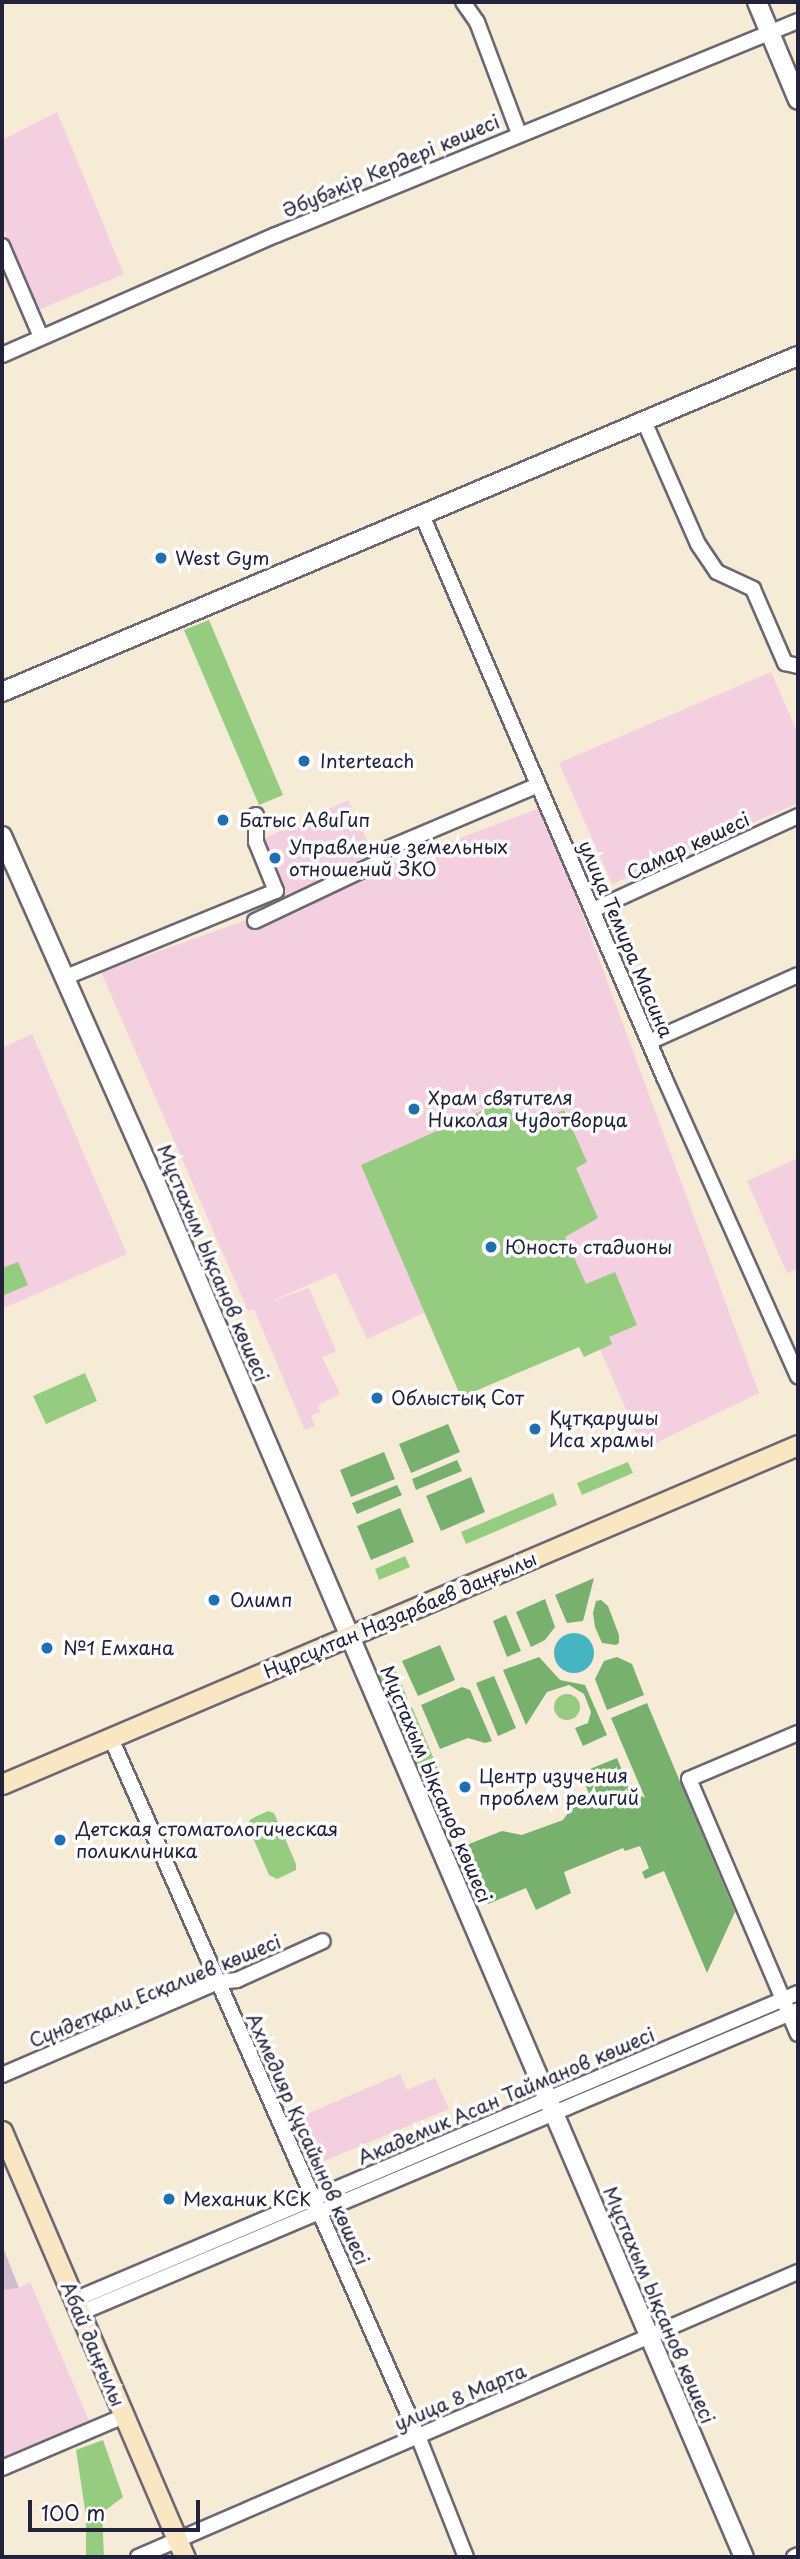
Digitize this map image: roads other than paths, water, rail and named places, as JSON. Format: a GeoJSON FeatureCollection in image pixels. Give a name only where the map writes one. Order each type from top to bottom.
{"type":"FeatureCollection","features":[{"type":"Feature","properties":{"kind":"main road","name":"Нұрсұлтан Назарбаев даңғылы"},"geometry":{"type":"LineString","coordinates":[[2,1784],[798,1445]]}},
{"type":"Feature","properties":{"kind":"main road","name":"Абай даңғылы"},"geometry":{"type":"LineString","coordinates":[[2,2131],[181,2550]]}},
{"type":"Feature","properties":{"kind":"street"},"geometry":{"type":"LineString","coordinates":[[463,2],[477,22],[519,134]]}},
{"type":"Feature","properties":{"kind":"street"},"geometry":{"type":"LineString","coordinates":[[757,2],[798,100]]}},
{"type":"Feature","properties":{"kind":"street","name":"Әбубәкір Кердері көшесі"},"geometry":{"type":"LineString","coordinates":[[2,355],[276,235],[798,21]]}},
{"type":"Feature","properties":{"kind":"street"},"geometry":{"type":"LineString","coordinates":[[2,246],[41,337]]}},
{"type":"Feature","properties":{"kind":"street"},"geometry":{"type":"LineString","coordinates":[[2,692],[798,356]]}},
{"type":"Feature","properties":{"kind":"street"},"geometry":{"type":"LineString","coordinates":[[644,421],[698,544],[717,572],[753,589],[785,663],[798,666]]}},
{"type":"Feature","properties":{"kind":"street","name":"улица Темира Масина"},"geometry":{"type":"LineString","coordinates":[[422,515],[649,1042],[798,1376]]}},
{"type":"Feature","properties":{"kind":"street"},"geometry":{"type":"LineString","coordinates":[[255,920],[377,863],[382,851],[538,785]]}},
{"type":"Feature","properties":{"kind":"street"},"geometry":{"type":"LineString","coordinates":[[66,977],[276,891],[256,842],[256,815]]}},
{"type":"Feature","properties":{"kind":"street","name":"Самар көшесі"},"geometry":{"type":"LineString","coordinates":[[593,910],[798,816]]}},
{"type":"Feature","properties":{"kind":"street","name":"Мұстахым Ықсанов көшесі"},"geometry":{"type":"LineString","coordinates":[[2,836],[66,977],[744,2557]]}},
{"type":"Feature","properties":{"kind":"street"},"geometry":{"type":"LineString","coordinates":[[649,1042],[798,975]]}},
{"type":"Feature","properties":{"kind":"street"},"geometry":{"type":"LineString","coordinates":[[798,1733],[689,1779],[793,2004],[798,2034]]}},
{"type":"Feature","properties":{"kind":"street","name":"Ахмедияр Құсайынов көшесі"},"geometry":{"type":"LineString","coordinates":[[111,1738],[418,2436],[466,2557]]}},
{"type":"Feature","properties":{"kind":"street","name":"Сүндетқали Есқалиев көшесі"},"geometry":{"type":"LineString","coordinates":[[2,2075],[218,1982],[237,1980],[323,1941]]}},
{"type":"Feature","properties":{"kind":"street","name":"Академик Асан Тайманов көшесі"},"geometry":{"type":"LineString","coordinates":[[77,2307],[793,2004]]}},
{"type":"Feature","properties":{"kind":"street","name":"улица 8 Марта"},"geometry":{"type":"LineString","coordinates":[[138,2557],[181,2550],[418,2436],[798,2272]]}},
{"type":"Feature","properties":{"kind":"street"},"geometry":{"type":"LineString","coordinates":[[2,2468],[124,2416]]}},
{"type":"Feature","properties":{"kind":"water"},"geometry":{"type":"Polygon","coordinates":[[[574,1633],[588,1639],[594,1653],[588,1667],[574,1673],[560,1667],[554,1653],[560,1639],[574,1633]]]}},
{"type":"Feature","properties":{"kind":"place","name":"West Gym"},"geometry":{"type":"Point","coordinates":[161,558]}},
{"type":"Feature","properties":{"kind":"place","name":"Interteach"},"geometry":{"type":"Point","coordinates":[304,761]}},
{"type":"Feature","properties":{"kind":"place","name":"Батыс АвиГип"},"geometry":{"type":"Point","coordinates":[223,820]}},
{"type":"Feature","properties":{"kind":"place","name":"Управление земельных отношений ЗКО"},"geometry":{"type":"Point","coordinates":[275,858]}},
{"type":"Feature","properties":{"kind":"place","name":"Храм святителя Николая Чудотворца"},"geometry":{"type":"Point","coordinates":[414,1109]}},
{"type":"Feature","properties":{"kind":"place","name":"Юность стадионы"},"geometry":{"type":"Point","coordinates":[491,1247]}},
{"type":"Feature","properties":{"kind":"place","name":"Облыстық Сот"},"geometry":{"type":"Point","coordinates":[377,1398]}},
{"type":"Feature","properties":{"kind":"place","name":"Құтқарушы Иса храмы"},"geometry":{"type":"Point","coordinates":[535,1429]}},
{"type":"Feature","properties":{"kind":"place","name":"Олимп"},"geometry":{"type":"Point","coordinates":[214,1600]}},
{"type":"Feature","properties":{"kind":"place","name":"№1 Емхана"},"geometry":{"type":"Point","coordinates":[47,1648]}},
{"type":"Feature","properties":{"kind":"place","name":"Центр изучения проблем религий"},"geometry":{"type":"Point","coordinates":[465,1787]}},
{"type":"Feature","properties":{"kind":"place","name":"Детская стоматологическая поликлиника"},"geometry":{"type":"Point","coordinates":[60,1840]}},
{"type":"Feature","properties":{"kind":"place","name":"Механик КСК"},"geometry":{"type":"Point","coordinates":[169,2199]}}]}
